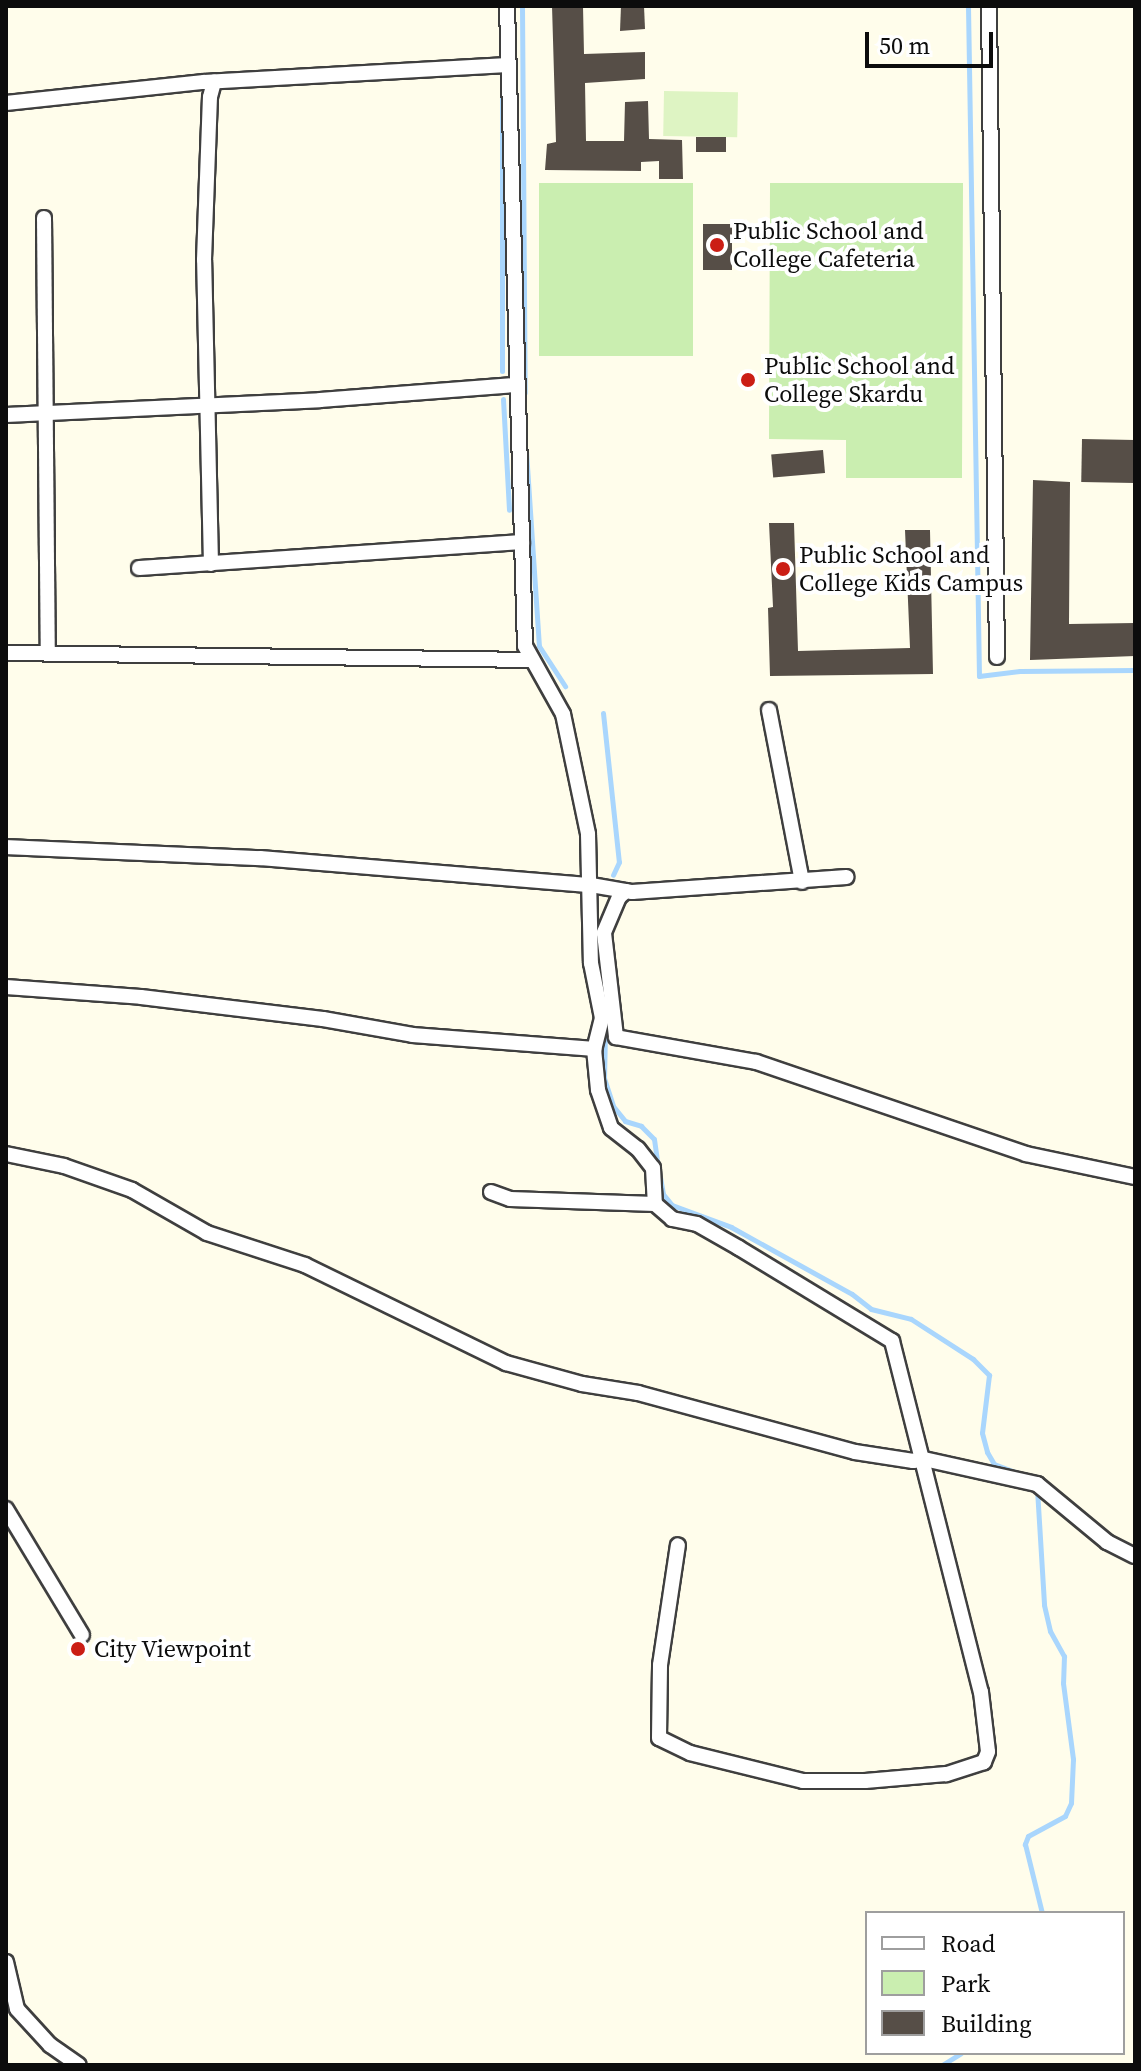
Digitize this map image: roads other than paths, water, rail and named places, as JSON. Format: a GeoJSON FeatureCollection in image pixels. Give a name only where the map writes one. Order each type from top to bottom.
{"type":"FeatureCollection","features":[{"type":"Feature","properties":{"kind":"street"},"geometry":{"type":"LineString","coordinates":[[507,6],[524,633],[531,660],[542,681],[551,687],[563,714],[588,834],[591,963],[602,1018],[594,1049],[598,1090],[611,1128],[638,1149],[653,1168],[655,1204]]}},
{"type":"Feature","properties":{"kind":"street"},"geometry":{"type":"LineString","coordinates":[[989,6],[997,657]]}},
{"type":"Feature","properties":{"kind":"street"},"geometry":{"type":"LineString","coordinates":[[6,103],[214,82],[508,65]]}},
{"type":"Feature","properties":{"kind":"street"},"geometry":{"type":"LineString","coordinates":[[211,564],[204,260],[210,97],[214,82]]}},
{"type":"Feature","properties":{"kind":"street"},"geometry":{"type":"LineString","coordinates":[[44,218],[48,653]]}},
{"type":"Feature","properties":{"kind":"street"},"geometry":{"type":"LineString","coordinates":[[6,415],[208,406],[515,385]]}},
{"type":"Feature","properties":{"kind":"street"},"geometry":{"type":"LineString","coordinates":[[139,568],[522,542]]}},
{"type":"Feature","properties":{"kind":"street"},"geometry":{"type":"LineString","coordinates":[[6,653],[531,660]]}},
{"type":"Feature","properties":{"kind":"street"},"geometry":{"type":"LineString","coordinates":[[769,710],[802,882]]}},
{"type":"Feature","properties":{"kind":"street"},"geometry":{"type":"LineString","coordinates":[[6,847],[260,858],[591,885],[626,891],[846,877]]}},
{"type":"Feature","properties":{"kind":"street"},"geometry":{"type":"LineString","coordinates":[[626,891],[619,897],[604,933],[616,1037],[756,1062],[1026,1154],[1135,1177]]}},
{"type":"Feature","properties":{"kind":"street"},"geometry":{"type":"LineString","coordinates":[[6,987],[141,997],[323,1019],[413,1035],[594,1049]]}},
{"type":"Feature","properties":{"kind":"street"},"geometry":{"type":"LineString","coordinates":[[6,1154],[64,1166],[132,1190],[207,1233],[305,1265],[506,1363],[582,1384],[638,1393],[855,1452],[913,1461],[924,1459],[1037,1484],[1107,1542],[1135,1556]]}},
{"type":"Feature","properties":{"kind":"street"},"geometry":{"type":"LineString","coordinates":[[491,1192],[510,1199],[655,1204],[672,1219],[697,1224],[892,1341],[981,1692],[988,1752],[984,1762],[946,1774],[865,1781],[803,1781],[690,1753],[659,1738],[660,1665],[678,1545]]}},
{"type":"Feature","properties":{"kind":"street"},"geometry":{"type":"LineString","coordinates":[[6,1509],[82,1635]]}},
{"type":"Feature","properties":{"kind":"street"},"geometry":{"type":"LineString","coordinates":[[6,1962],[17,2009],[50,2045],[79,2065]]}},
{"type":"Feature","properties":{"kind":"waterway"},"geometry":{"type":"LineString","coordinates":[[522,6],[525,393]]}},
{"type":"Feature","properties":{"kind":"waterway"},"geometry":{"type":"LineString","coordinates":[[968,6],[979,676],[1020,671],[1135,670]]}},
{"type":"Feature","properties":{"kind":"waterway"},"geometry":{"type":"LineString","coordinates":[[502,77],[502,371]]}},
{"type":"Feature","properties":{"kind":"waterway"},"geometry":{"type":"LineString","coordinates":[[503,399],[509,510]]}},
{"type":"Feature","properties":{"kind":"waterway"},"geometry":{"type":"LineString","coordinates":[[526,451],[539,646],[565,686]]}},
{"type":"Feature","properties":{"kind":"waterway"},"geometry":{"type":"LineString","coordinates":[[603,713],[619,862],[613,875]]}},
{"type":"Feature","properties":{"kind":"waterway"},"geometry":{"type":"LineString","coordinates":[[605,1032],[604,1078],[613,1106],[625,1121],[641,1126],[654,1139],[658,1167]]}},
{"type":"Feature","properties":{"kind":"waterway"},"geometry":{"type":"LineString","coordinates":[[660,1177],[663,1194],[672,1205],[731,1227],[852,1294],[871,1309],[911,1319],[973,1359],[989,1375],[982,1433],[987,1452],[994,1464],[1015,1472]]}},
{"type":"Feature","properties":{"kind":"waterway"},"geometry":{"type":"LineString","coordinates":[[1037,1489],[1044,1605],[1050,1631],[1064,1656],[1063,1683],[1073,1759],[1071,1803],[1065,1816],[1028,1836],[1025,1844],[1042,1911]]}},
{"type":"Feature","properties":{"kind":"waterway"},"geometry":{"type":"LineString","coordinates":[[942,2065],[958,2055]]}},
{"type":"Feature","properties":{"kind":"place","name":"Public School and College Cafeteria"},"geometry":{"type":"Point","coordinates":[717,245]}},
{"type":"Feature","properties":{"kind":"place","name":"Public School and College Skardu"},"geometry":{"type":"Point","coordinates":[748,380]}},
{"type":"Feature","properties":{"kind":"place","name":"Public School and College Kids Campus"},"geometry":{"type":"Point","coordinates":[783,569]}},
{"type":"Feature","properties":{"kind":"place","name":"City Viewpoint"},"geometry":{"type":"Point","coordinates":[78,1649]}}]}
